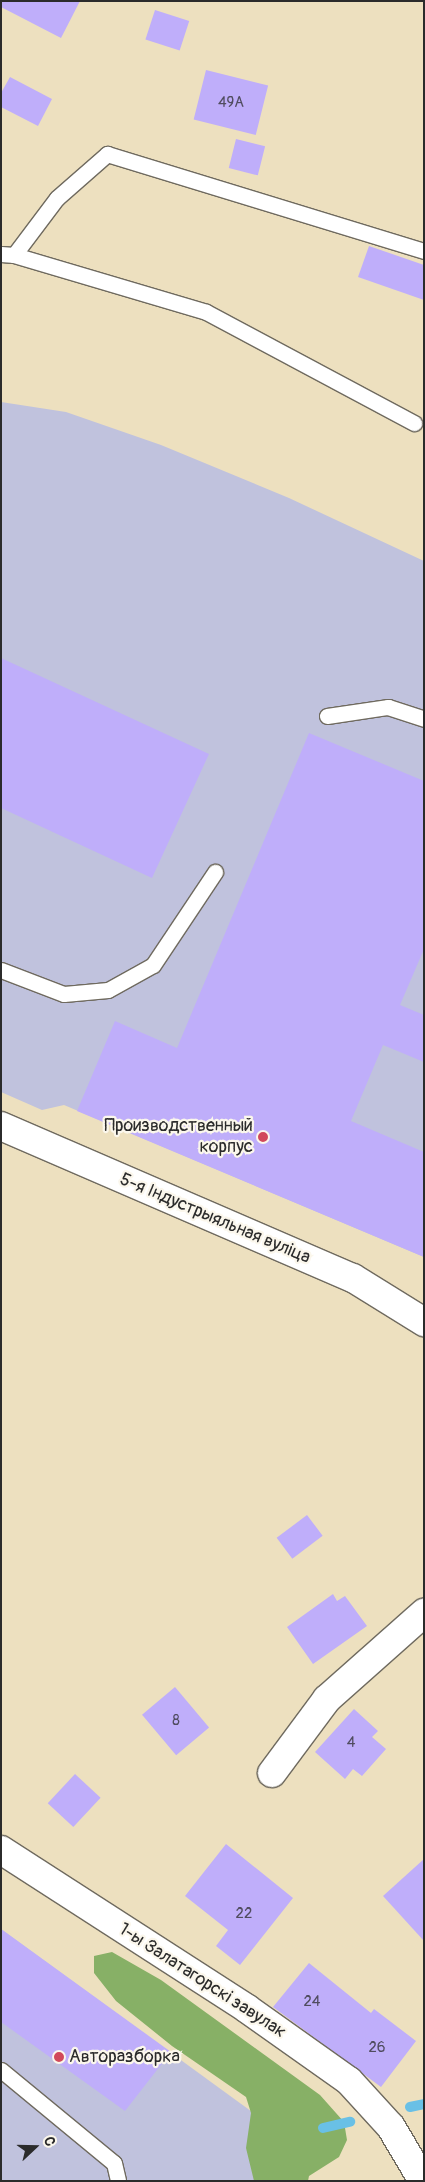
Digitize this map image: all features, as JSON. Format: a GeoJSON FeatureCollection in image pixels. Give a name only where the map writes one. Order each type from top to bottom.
{"type":"FeatureCollection","features":[{"type":"Feature","properties":{"kind":"street","name":"5-я Індустрыяльная вуліца"},"geometry":{"type":"LineString","coordinates":[[1,1126],[353,1278],[424,1322]]}},
{"type":"Feature","properties":{"kind":"street"},"geometry":{"type":"LineString","coordinates":[[272,1773],[327,1700],[424,1613]]}},
{"type":"Feature","properties":{"kind":"street","name":"1-ы Залатагорскі завулак"},"geometry":{"type":"LineString","coordinates":[[1,1850],[246,2008],[349,2081],[390,2127],[423,2181]]}},
{"type":"Feature","properties":{"kind":"lane"},"geometry":{"type":"LineString","coordinates":[[414,423],[206,312],[8,254],[57,198],[107,154],[424,251]]}},
{"type":"Feature","properties":{"kind":"lane"},"geometry":{"type":"LineString","coordinates":[[327,716],[388,708],[424,719]]}},
{"type":"Feature","properties":{"kind":"lane"},"geometry":{"type":"LineString","coordinates":[[1,970],[64,994],[108,990],[153,965],[215,872]]}},
{"type":"Feature","properties":{"kind":"lane"},"geometry":{"type":"LineString","coordinates":[[1,2070],[114,2163],[118,2181]]}},
{"type":"Feature","properties":{"kind":"shaded area"},"geometry":{"type":"Polygon","coordinates":[[[1,402],[66,412],[161,445],[289,498],[424,561],[424,1257],[64,1105],[42,1110],[1,1092],[1,402]]]}},
{"type":"Feature","properties":{"kind":"shaded area"},"geometry":{"type":"Polygon","coordinates":[[[1,1929],[292,2141],[286,2181],[1,2181],[1,1929]]]}},
{"type":"Feature","properties":{"kind":"green space"},"geometry":{"type":"Polygon","coordinates":[[[112,1952],[161,1980],[320,2095],[344,2122],[347,2140],[339,2157],[309,2176],[308,2181],[254,2181],[246,2148],[251,2113],[246,2097],[172,2046],[116,2001],[94,1973],[94,1956],[112,1952]]]}},
{"type":"Feature","properties":{"kind":"building"},"geometry":{"type":"Polygon","coordinates":[[[1,1],[80,1],[61,38],[1,7],[1,1]]]}},
{"type":"Feature","properties":{"kind":"building"},"geometry":{"type":"Polygon","coordinates":[[[155,10],[189,21],[180,51],[145,39],[155,10]]]}},
{"type":"Feature","properties":{"kind":"building"},"geometry":{"type":"Polygon","coordinates":[[[206,70],[268,85],[256,135],[194,119],[206,70]]]}},
{"type":"Feature","properties":{"kind":"building"},"geometry":{"type":"Polygon","coordinates":[[[10,77],[52,99],[38,126],[1,107],[1,93],[10,77]]]}},
{"type":"Feature","properties":{"kind":"building"},"geometry":{"type":"Polygon","coordinates":[[[236,139],[265,146],[258,175],[229,168],[236,139]]]}},
{"type":"Feature","properties":{"kind":"building"},"geometry":{"type":"Polygon","coordinates":[[[369,246],[424,265],[424,300],[358,277],[369,246]]]}},
{"type":"Feature","properties":{"kind":"building"},"geometry":{"type":"Polygon","coordinates":[[[1,658],[209,754],[152,878],[1,808],[1,658]]]}},
{"type":"Feature","properties":{"kind":"building"},"geometry":{"type":"Polygon","coordinates":[[[309,733],[424,781],[424,949],[400,1005],[424,1015],[424,1062],[383,1045],[351,1121],[424,1152],[424,1257],[77,1111],[115,1021],[177,1048],[309,733]]]}},
{"type":"Feature","properties":{"kind":"building"},"geometry":{"type":"Polygon","coordinates":[[[307,1515],[323,1536],[292,1559],[277,1538],[307,1515]]]}},
{"type":"Feature","properties":{"kind":"building"},"geometry":{"type":"Polygon","coordinates":[[[333,1594],[337,1601],[345,1596],[367,1626],[313,1664],[287,1627],[333,1594]]]}},
{"type":"Feature","properties":{"kind":"building"},"geometry":{"type":"Polygon","coordinates":[[[175,1687],[209,1728],[176,1755],[142,1715],[175,1687]]]}},
{"type":"Feature","properties":{"kind":"building"},"geometry":{"type":"Polygon","coordinates":[[[354,1709],[378,1731],[372,1737],[386,1749],[362,1776],[353,1769],[345,1779],[315,1752],[354,1709]]]}},
{"type":"Feature","properties":{"kind":"building"},"geometry":{"type":"Polygon","coordinates":[[[75,1774],[101,1798],[73,1827],[48,1803],[75,1774]]]}},
{"type":"Feature","properties":{"kind":"building"},"geometry":{"type":"Polygon","coordinates":[[[226,1844],[293,1898],[240,1965],[216,1946],[228,1930],[185,1896],[226,1844]]]}},
{"type":"Feature","properties":{"kind":"building"},"geometry":{"type":"Polygon","coordinates":[[[424,1859],[424,1941],[383,1896],[424,1859]]]}},
{"type":"Feature","properties":{"kind":"building"},"geometry":{"type":"Polygon","coordinates":[[[1,1929],[171,2052],[125,2111],[1,2022],[1,1929]]]}},
{"type":"Feature","properties":{"kind":"building"},"geometry":{"type":"Polygon","coordinates":[[[309,1963],[371,2013],[374,2009],[416,2041],[381,2087],[273,2007],[309,1963]]]}},
{"type":"Feature","properties":{"kind":"waterway"},"geometry":{"type":"LineString","coordinates":[[410,2107],[424,2104]]}},
{"type":"Feature","properties":{"kind":"waterway"},"geometry":{"type":"LineString","coordinates":[[323,2128],[350,2122]]}},
{"type":"Feature","properties":{"kind":"place","name":"Производственный корпус"},"geometry":{"type":"Point","coordinates":[263,1137]}},
{"type":"Feature","properties":{"kind":"place","name":"Авторазборка"},"geometry":{"type":"Point","coordinates":[59,2057]}}]}
